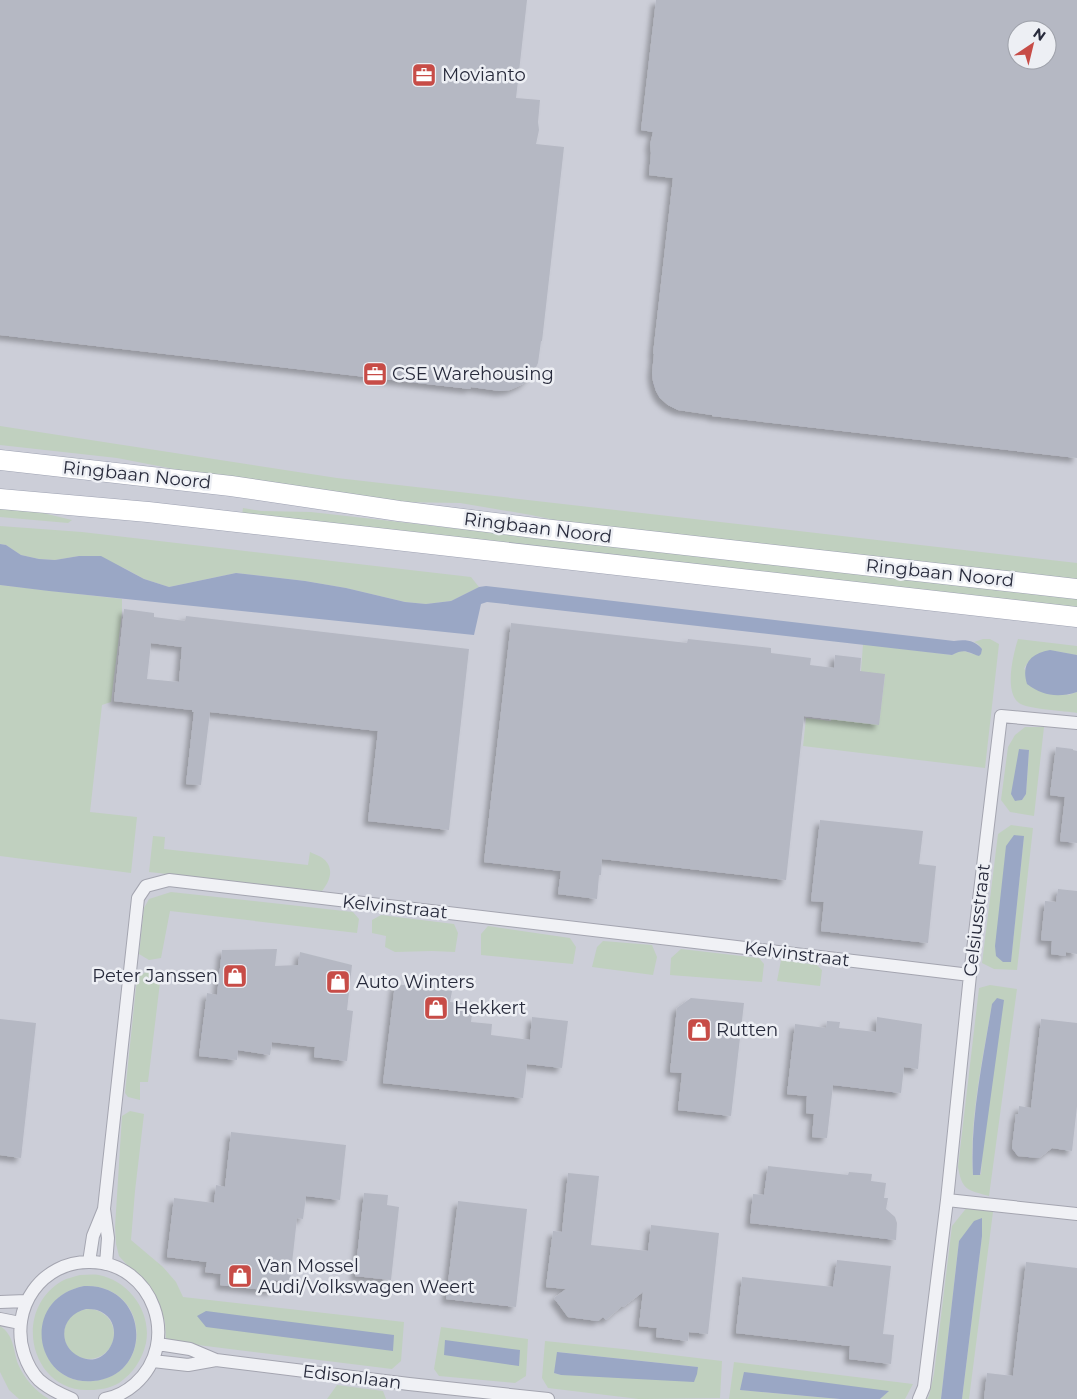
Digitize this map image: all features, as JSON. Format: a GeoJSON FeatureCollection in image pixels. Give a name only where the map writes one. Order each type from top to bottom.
{"type":"FeatureCollection","features":[{"type":"Feature","properties":{"kind":"main road","name":"Ringbaan Noord"},"geometry":{"type":"LineString","coordinates":[[0,460],[231,486],[399,511],[543,529],[1077,589]]}},
{"type":"Feature","properties":{"kind":"main road","name":"Ringbaan Noord"},"geometry":{"type":"LineString","coordinates":[[0,499],[148,512],[1077,617]]}},
{"type":"Feature","properties":{"kind":"street","name":"Celsiusstraat"},"geometry":{"type":"LineString","coordinates":[[919,1399],[924,1387],[947,1200],[970,976],[1001,716],[1077,723]]}},
{"type":"Feature","properties":{"kind":"street","name":"Kelvinstraat"},"geometry":{"type":"LineString","coordinates":[[106,1264],[108,1238],[104,1209],[138,898],[146,886],[169,880],[970,976]]}},
{"type":"Feature","properties":{"kind":"street"},"geometry":{"type":"LineString","coordinates":[[947,1200],[1077,1214]]}},
{"type":"Feature","properties":{"kind":"street","name":"Kelvinstraat"},"geometry":{"type":"LineString","coordinates":[[88,1262],[93,1236],[104,1209]]}},
{"type":"Feature","properties":{"kind":"street"},"geometry":{"type":"LineString","coordinates":[[72,1399],[54,1391],[38,1379],[27,1362],[20,1344],[20,1323],[26,1301],[37,1285],[52,1273],[70,1265],[88,1262],[106,1264],[126,1272],[142,1285],[153,1303],[159,1323],[158,1344],[153,1361],[142,1377],[128,1390],[112,1398],[105,1399]]}},
{"type":"Feature","properties":{"kind":"street"},"geometry":{"type":"LineString","coordinates":[[0,1302],[26,1301]]}},
{"type":"Feature","properties":{"kind":"street"},"geometry":{"type":"LineString","coordinates":[[0,1318],[20,1323]]}},
{"type":"Feature","properties":{"kind":"street","name":"Edisonlaan"},"geometry":{"type":"LineString","coordinates":[[158,1344],[190,1349],[216,1360],[548,1399]]}},
{"type":"Feature","properties":{"kind":"street","name":"Edisonlaan"},"geometry":{"type":"LineString","coordinates":[[153,1361],[188,1365],[216,1360]]}},
{"type":"Feature","properties":{"kind":"shaded area"},"geometry":{"type":"Polygon","coordinates":[[[0,0],[1077,0],[1077,1399],[0,1399],[0,0]]]}},
{"type":"Feature","properties":{"kind":"green space"},"geometry":{"type":"Polygon","coordinates":[[[0,426],[337,478],[1077,563],[1077,580],[569,523],[460,503],[399,502],[184,471],[117,458],[0,445],[0,426]]]}},
{"type":"Feature","properties":{"kind":"green space"},"geometry":{"type":"Polygon","coordinates":[[[0,508],[39,512],[72,520],[68,523],[0,517],[0,508]]]}},
{"type":"Feature","properties":{"kind":"green space"},"geometry":{"type":"Polygon","coordinates":[[[243,508],[261,511],[311,512],[1077,599],[1077,610],[242,515],[243,508]]]}},
{"type":"Feature","properties":{"kind":"green space"},"geometry":{"type":"Polygon","coordinates":[[[0,526],[82,532],[471,577],[479,587],[451,601],[426,604],[405,602],[346,588],[305,581],[236,573],[169,587],[144,579],[124,568],[79,556],[55,560],[21,555],[6,545],[0,544],[0,526]]]}},
{"type":"Feature","properties":{"kind":"green space"},"geometry":{"type":"Polygon","coordinates":[[[0,585],[122,599],[111,702],[102,705],[90,812],[137,817],[131,873],[0,856],[0,585]]]}},
{"type":"Feature","properties":{"kind":"green space"},"geometry":{"type":"Polygon","coordinates":[[[990,639],[999,644],[985,768],[803,746],[806,718],[831,721],[833,705],[854,720],[879,723],[885,675],[861,672],[863,644],[952,655],[962,651],[972,654],[982,649],[974,642],[990,639]]]}},
{"type":"Feature","properties":{"kind":"green space"},"geometry":{"type":"Polygon","coordinates":[[[1018,639],[1077,646],[1077,655],[1055,651],[1045,652],[1032,658],[1024,669],[1068,695],[1077,692],[1077,713],[1029,707],[1019,703],[1014,698],[1011,673],[1018,639]]]}},
{"type":"Feature","properties":{"kind":"green space"},"geometry":{"type":"Polygon","coordinates":[[[1025,727],[1044,727],[1034,816],[1010,812],[1001,800],[1008,747],[1015,735],[1025,727]],[[1019,749],[1022,800],[1026,794],[1029,750],[1019,749]]]}},
{"type":"Feature","properties":{"kind":"green space"},"geometry":{"type":"Polygon","coordinates":[[[1011,825],[1033,828],[1017,970],[994,969],[982,963],[998,834],[1011,825]],[[1024,836],[1003,962],[1011,961],[1024,836]]]}},
{"type":"Feature","properties":{"kind":"green space"},"geometry":{"type":"Polygon","coordinates":[[[153,836],[165,837],[164,849],[308,865],[310,852],[320,856],[328,865],[330,873],[328,882],[322,891],[149,872],[153,836]]]}},
{"type":"Feature","properties":{"kind":"green space"},"geometry":{"type":"Polygon","coordinates":[[[171,892],[353,912],[359,919],[357,933],[170,911],[161,958],[149,960],[139,954],[144,908],[149,899],[171,892]]]}},
{"type":"Feature","properties":{"kind":"green space"},"geometry":{"type":"Polygon","coordinates":[[[381,915],[454,924],[458,933],[455,952],[395,952],[385,947],[386,936],[372,933],[372,920],[381,915]]]}},
{"type":"Feature","properties":{"kind":"green space"},"geometry":{"type":"Polygon","coordinates":[[[488,926],[570,938],[576,947],[573,964],[481,955],[481,934],[488,926]]]}},
{"type":"Feature","properties":{"kind":"green space"},"geometry":{"type":"Polygon","coordinates":[[[603,941],[652,945],[657,957],[653,975],[592,967],[597,947],[603,941]]]}},
{"type":"Feature","properties":{"kind":"green space"},"geometry":{"type":"Polygon","coordinates":[[[681,949],[759,958],[764,964],[762,982],[670,975],[671,958],[681,949]]]}},
{"type":"Feature","properties":{"kind":"green space"},"geometry":{"type":"Polygon","coordinates":[[[781,960],[817,965],[822,970],[820,986],[777,981],[781,960]]]}},
{"type":"Feature","properties":{"kind":"green space"},"geometry":{"type":"Polygon","coordinates":[[[147,971],[161,974],[148,1082],[140,1082],[140,1100],[128,1097],[125,1093],[137,978],[147,971]]]}},
{"type":"Feature","properties":{"kind":"green space"},"geometry":{"type":"Polygon","coordinates":[[[990,985],[1017,989],[989,1196],[967,1188],[961,1180],[958,1167],[979,988],[990,985]],[[992,1004],[973,1132],[973,1175],[981,1174],[992,1004]]]}},
{"type":"Feature","properties":{"kind":"green space"},"geometry":{"type":"Polygon","coordinates":[[[130,1111],[144,1114],[131,1240],[163,1267],[176,1282],[183,1297],[404,1322],[401,1361],[392,1369],[166,1341],[165,1322],[156,1297],[119,1256],[116,1244],[115,1227],[122,1116],[130,1111]]]}},
{"type":"Feature","properties":{"kind":"green space"},"geometry":{"type":"Polygon","coordinates":[[[994,1204],[969,1399],[962,1399],[982,1236],[982,1218],[959,1241],[941,1399],[927,1399],[934,1374],[952,1226],[968,1206],[994,1204]]]}},
{"type":"Feature","properties":{"kind":"green space"},"geometry":{"type":"Polygon","coordinates":[[[80,1275],[99,1275],[110,1278],[129,1291],[142,1309],[147,1331],[144,1349],[133,1370],[116,1385],[97,1390],[70,1387],[54,1378],[42,1365],[35,1348],[33,1329],[37,1311],[46,1294],[62,1281],[80,1275]],[[84,1286],[64,1294],[50,1307],[43,1323],[42,1340],[47,1357],[58,1370],[73,1379],[93,1381],[113,1375],[127,1364],[135,1348],[136,1330],[132,1313],[122,1299],[106,1289],[84,1286]]]}},
{"type":"Feature","properties":{"kind":"green space"},"geometry":{"type":"Polygon","coordinates":[[[84,1309],[94,1309],[107,1316],[114,1329],[114,1339],[107,1352],[94,1359],[84,1359],[75,1355],[68,1348],[64,1339],[64,1329],[68,1320],[75,1313],[84,1309]]]}},
{"type":"Feature","properties":{"kind":"green space"},"geometry":{"type":"Polygon","coordinates":[[[0,1326],[11,1338],[18,1364],[24,1374],[35,1389],[49,1399],[19,1399],[9,1390],[0,1372],[0,1326]]]}},
{"type":"Feature","properties":{"kind":"green space"},"geometry":{"type":"Polygon","coordinates":[[[441,1327],[528,1339],[526,1376],[515,1383],[439,1376],[434,1369],[441,1327]]]}},
{"type":"Feature","properties":{"kind":"green space"},"geometry":{"type":"Polygon","coordinates":[[[545,1341],[722,1361],[720,1398],[639,1399],[548,1388],[542,1378],[545,1341]],[[558,1352],[554,1373],[578,1375],[698,1367],[558,1352]]]}},
{"type":"Feature","properties":{"kind":"green space"},"geometry":{"type":"Polygon","coordinates":[[[734,1362],[913,1384],[905,1399],[880,1399],[888,1391],[741,1390],[840,1399],[729,1399],[734,1362]]]}},
{"type":"Feature","properties":{"kind":"green space"},"geometry":{"type":"Polygon","coordinates":[[[337,1385],[383,1391],[386,1399],[327,1399],[337,1385]]]}},
{"type":"Feature","properties":{"kind":"water"},"geometry":{"type":"Polygon","coordinates":[[[0,544],[6,545],[21,555],[39,559],[55,560],[79,556],[101,556],[144,579],[169,587],[236,573],[305,581],[346,588],[405,602],[426,604],[451,601],[479,587],[486,586],[954,641],[966,640],[973,642],[982,649],[979,656],[963,651],[952,655],[487,602],[481,604],[474,635],[49,591],[0,585],[0,544]]]}},
{"type":"Feature","properties":{"kind":"water"},"geometry":{"type":"Polygon","coordinates":[[[1050,650],[1077,655],[1077,692],[1051,695],[1027,684],[1025,671],[1029,661],[1037,654],[1050,650]]]}},
{"type":"Feature","properties":{"kind":"water"},"geometry":{"type":"Polygon","coordinates":[[[1019,749],[1029,750],[1026,794],[1022,800],[1015,801],[1011,794],[1019,749]]]}},
{"type":"Feature","properties":{"kind":"water"},"geometry":{"type":"Polygon","coordinates":[[[1014,835],[1024,836],[1011,962],[1003,962],[996,956],[995,946],[1006,846],[1014,835]]]}},
{"type":"Feature","properties":{"kind":"water"},"geometry":{"type":"Polygon","coordinates":[[[997,998],[1004,1000],[980,1175],[973,1175],[975,1111],[992,1004],[997,998]]]}},
{"type":"Feature","properties":{"kind":"water"},"geometry":{"type":"Polygon","coordinates":[[[982,1218],[982,1236],[962,1399],[941,1399],[959,1241],[974,1221],[982,1218]]]}},
{"type":"Feature","properties":{"kind":"water"},"geometry":{"type":"Polygon","coordinates":[[[84,1286],[106,1289],[122,1299],[132,1313],[136,1330],[135,1348],[127,1364],[113,1375],[93,1381],[73,1379],[58,1370],[47,1357],[42,1340],[43,1323],[50,1307],[63,1294],[84,1286]],[[87,1309],[71,1317],[65,1326],[64,1337],[70,1350],[80,1357],[91,1359],[100,1357],[107,1351],[112,1343],[114,1333],[112,1324],[107,1316],[97,1310],[87,1309]]]}},
{"type":"Feature","properties":{"kind":"water"},"geometry":{"type":"Polygon","coordinates":[[[206,1311],[394,1335],[393,1351],[206,1327],[197,1316],[206,1311]]]}},
{"type":"Feature","properties":{"kind":"water"},"geometry":{"type":"Polygon","coordinates":[[[445,1340],[520,1350],[519,1366],[444,1355],[445,1340]]]}},
{"type":"Feature","properties":{"kind":"water"},"geometry":{"type":"Polygon","coordinates":[[[557,1352],[698,1367],[694,1382],[561,1375],[554,1373],[557,1352]]]}},
{"type":"Feature","properties":{"kind":"water"},"geometry":{"type":"Polygon","coordinates":[[[744,1372],[889,1391],[880,1399],[840,1399],[740,1390],[744,1372]]]}},
{"type":"Feature","properties":{"kind":"building"},"geometry":{"type":"Polygon","coordinates":[[[0,0],[527,0],[516,98],[540,100],[539,130],[536,144],[564,147],[542,341],[538,363],[532,375],[523,384],[510,390],[500,391],[471,387],[470,389],[0,335],[0,0]]]}},
{"type":"Feature","properties":{"kind":"building"},"geometry":{"type":"Polygon","coordinates":[[[656,0],[1077,0],[1077,458],[712,416],[678,410],[668,405],[660,398],[656,391],[652,373],[673,178],[649,175],[650,145],[653,132],[641,130],[656,0]]]}},
{"type":"Feature","properties":{"kind":"building"},"geometry":{"type":"Polygon","coordinates":[[[124,609],[154,613],[154,617],[185,621],[186,616],[469,649],[449,830],[368,821],[378,731],[210,712],[201,785],[186,784],[194,712],[192,710],[114,701],[124,609]],[[151,643],[147,679],[179,682],[182,647],[151,643]]]}},
{"type":"Feature","properties":{"kind":"building"},"geometry":{"type":"Polygon","coordinates":[[[511,623],[687,643],[688,639],[771,648],[771,653],[811,658],[810,665],[834,668],[835,655],[861,658],[860,671],[885,674],[879,725],[804,716],[786,880],[602,859],[597,899],[558,894],[561,871],[484,862],[511,623]]]}},
{"type":"Feature","properties":{"kind":"building"},"geometry":{"type":"Polygon","coordinates":[[[1056,747],[1077,751],[1077,843],[1060,841],[1065,797],[1050,795],[1056,747]]]}},
{"type":"Feature","properties":{"kind":"building"},"geometry":{"type":"Polygon","coordinates":[[[820,820],[923,831],[919,864],[936,866],[928,943],[821,931],[824,902],[811,901],[820,820]]]}},
{"type":"Feature","properties":{"kind":"building"},"geometry":{"type":"Polygon","coordinates":[[[1058,889],[1077,891],[1077,954],[1066,952],[1066,956],[1051,954],[1052,941],[1041,940],[1045,901],[1056,902],[1058,889]]]}},
{"type":"Feature","properties":{"kind":"building"},"geometry":{"type":"Polygon","coordinates":[[[277,949],[275,966],[298,965],[300,952],[352,965],[347,1010],[353,1011],[347,1061],[314,1057],[315,1047],[272,1042],[270,1055],[238,1050],[237,1060],[199,1056],[207,993],[217,995],[222,950],[277,949]]]}},
{"type":"Feature","properties":{"kind":"building"},"geometry":{"type":"Polygon","coordinates":[[[395,984],[452,991],[450,1002],[473,1005],[471,1022],[492,1024],[491,1035],[530,1040],[532,1017],[568,1021],[562,1068],[527,1064],[523,1098],[383,1083],[395,984]]]}},
{"type":"Feature","properties":{"kind":"building"},"geometry":{"type":"Polygon","coordinates":[[[691,998],[744,1003],[731,1116],[678,1110],[682,1073],[670,1072],[677,1008],[691,998]]]}},
{"type":"Feature","properties":{"kind":"building"},"geometry":{"type":"Polygon","coordinates":[[[877,1017],[922,1024],[918,1069],[904,1067],[901,1093],[833,1085],[827,1138],[812,1137],[814,1114],[806,1113],[807,1096],[787,1094],[795,1024],[826,1028],[827,1021],[840,1022],[839,1028],[876,1032],[877,1017]]]}},
{"type":"Feature","properties":{"kind":"building"},"geometry":{"type":"Polygon","coordinates":[[[0,1019],[36,1023],[21,1158],[0,1155],[0,1019]]]}},
{"type":"Feature","properties":{"kind":"building"},"geometry":{"type":"Polygon","coordinates":[[[1041,1019],[1077,1023],[1077,1106],[1072,1151],[1052,1148],[1039,1158],[1018,1156],[1012,1148],[1016,1114],[1018,1114],[1019,1106],[1031,1108],[1041,1019]]]}},
{"type":"Feature","properties":{"kind":"building"},"geometry":{"type":"Polygon","coordinates":[[[231,1132],[346,1145],[340,1200],[306,1196],[303,1219],[297,1218],[290,1281],[274,1280],[273,1291],[220,1285],[221,1274],[205,1272],[207,1262],[167,1257],[174,1198],[214,1203],[216,1185],[225,1187],[231,1132]]]}},
{"type":"Feature","properties":{"kind":"building"},"geometry":{"type":"Polygon","coordinates":[[[768,1166],[848,1175],[849,1172],[872,1174],[871,1181],[886,1183],[884,1198],[888,1198],[886,1209],[895,1217],[897,1223],[896,1240],[750,1223],[753,1194],[764,1195],[768,1166]]]}},
{"type":"Feature","properties":{"kind":"building"},"geometry":{"type":"Polygon","coordinates":[[[568,1173],[599,1176],[591,1245],[648,1251],[651,1225],[719,1233],[708,1334],[689,1332],[688,1341],[656,1337],[657,1328],[639,1326],[643,1292],[622,1306],[606,1320],[603,1317],[598,1321],[568,1317],[554,1298],[566,1289],[546,1287],[553,1231],[562,1232],[568,1173]]]}},
{"type":"Feature","properties":{"kind":"building"},"geometry":{"type":"Polygon","coordinates":[[[364,1193],[388,1195],[387,1205],[399,1207],[391,1280],[355,1276],[364,1193]]]}},
{"type":"Feature","properties":{"kind":"building"},"geometry":{"type":"Polygon","coordinates":[[[458,1201],[527,1209],[516,1307],[446,1299],[458,1201]]]}},
{"type":"Feature","properties":{"kind":"building"},"geometry":{"type":"Polygon","coordinates":[[[837,1260],[891,1266],[883,1334],[894,1335],[891,1364],[849,1359],[850,1346],[736,1333],[742,1277],[833,1287],[837,1260]]]}},
{"type":"Feature","properties":{"kind":"building"},"geometry":{"type":"Polygon","coordinates":[[[1026,1262],[1077,1268],[1077,1399],[984,1399],[987,1373],[1013,1376],[1026,1262]]]}},
{"type":"Feature","properties":{"kind":"place","name":"Movianto"},"geometry":{"type":"Point","coordinates":[424,75]}},
{"type":"Feature","properties":{"kind":"place","name":"CSE Warehousing"},"geometry":{"type":"Point","coordinates":[375,374]}},
{"type":"Feature","properties":{"kind":"place","name":"Peter Janssen"},"geometry":{"type":"Point","coordinates":[235,976]}},
{"type":"Feature","properties":{"kind":"place","name":"Auto Winters"},"geometry":{"type":"Point","coordinates":[338,982]}},
{"type":"Feature","properties":{"kind":"place","name":"Hekkert"},"geometry":{"type":"Point","coordinates":[436,1008]}},
{"type":"Feature","properties":{"kind":"place","name":"Rutten"},"geometry":{"type":"Point","coordinates":[699,1030]}},
{"type":"Feature","properties":{"kind":"place","name":"Van Mossel Audi/Volkswagen Weert"},"geometry":{"type":"Point","coordinates":[240,1276]}}]}
